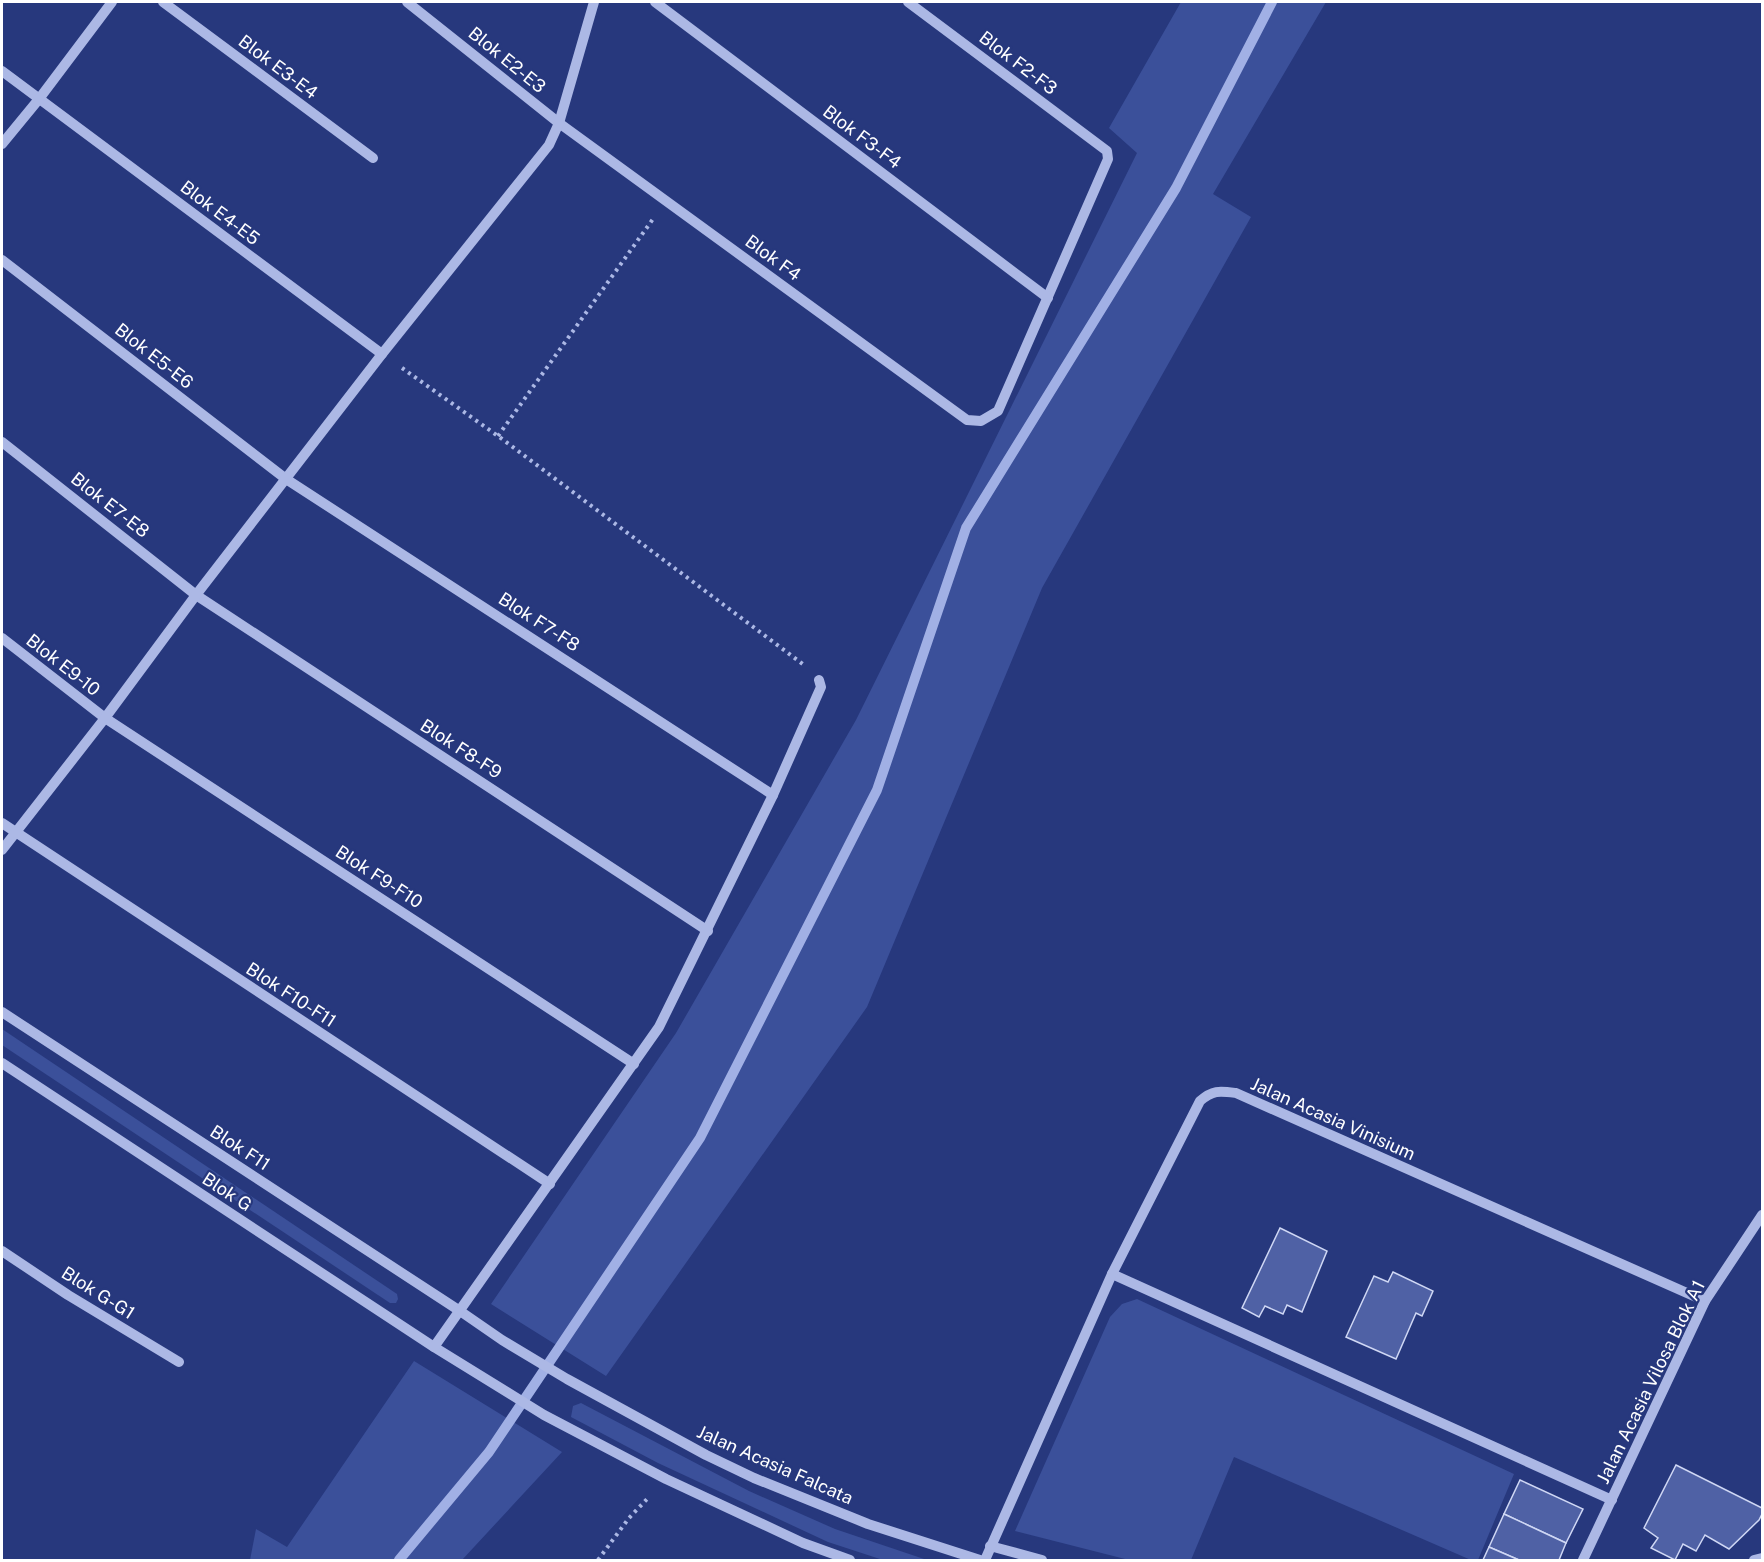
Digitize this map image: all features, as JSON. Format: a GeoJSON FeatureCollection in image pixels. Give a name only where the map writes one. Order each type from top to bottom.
{"type":"FeatureCollection","features":[{"type":"Feature","properties":{"kind":"street"},"geometry":{"type":"LineString","coordinates":[[2,144],[112,2]]}},
{"type":"Feature","properties":{"kind":"street","name":"Blok E3-E4"},"geometry":{"type":"LineString","coordinates":[[162,2],[373,158]]}},
{"type":"Feature","properties":{"kind":"street","name":"Blok E2-E3"},"geometry":{"type":"LineString","coordinates":[[407,2],[559,123]]}},
{"type":"Feature","properties":{"kind":"street"},"geometry":{"type":"LineString","coordinates":[[2,850],[382,354],[549,145],[559,123],[594,2]]}},
{"type":"Feature","properties":{"kind":"street","name":"Blok F3-F4"},"geometry":{"type":"LineString","coordinates":[[655,2],[1048,298]]}},
{"type":"Feature","properties":{"kind":"street","name":"Blok F2-F3"},"geometry":{"type":"LineString","coordinates":[[908,2],[1107,151],[1108,159],[1048,298]]}},
{"type":"Feature","properties":{"kind":"street","name":"Blok E4-E5"},"geometry":{"type":"LineString","coordinates":[[2,71],[382,354]]}},
{"type":"Feature","properties":{"kind":"street","name":"Blok F4"},"geometry":{"type":"LineString","coordinates":[[559,123],[967,420],[981,421],[998,411],[1048,298]]}},
{"type":"Feature","properties":{"kind":"street","name":"Blok E5-E6"},"geometry":{"type":"LineString","coordinates":[[2,260],[286,479]]}},
{"type":"Feature","properties":{"kind":"street","name":"Blok E7-E8"},"geometry":{"type":"LineString","coordinates":[[2,442],[196,595]]}},
{"type":"Feature","properties":{"kind":"street","name":"Blok F7-F8"},"geometry":{"type":"LineString","coordinates":[[286,479],[773,795]]}},
{"type":"Feature","properties":{"kind":"street","name":"Blok F8-F9"},"geometry":{"type":"LineString","coordinates":[[196,595],[708,930]]}},
{"type":"Feature","properties":{"kind":"street","name":"Blok E9-10"},"geometry":{"type":"LineString","coordinates":[[2,638],[105,718]]}},
{"type":"Feature","properties":{"kind":"street"},"geometry":{"type":"LineString","coordinates":[[434,1347],[659,1027],[773,795],[821,687],[819,680]]}},
{"type":"Feature","properties":{"kind":"street","name":"Blok F9-F10"},"geometry":{"type":"LineString","coordinates":[[105,718],[634,1064]]}},
{"type":"Feature","properties":{"kind":"street","name":"Blok F10-F11"},"geometry":{"type":"LineString","coordinates":[[2,824],[550,1184]]}},
{"type":"Feature","properties":{"kind":"street","name":"Blok F11"},"geometry":{"type":"LineString","coordinates":[[2,1012],[502,1340]]}},
{"type":"Feature","properties":{"kind":"street","name":"Blok G"},"geometry":{"type":"LineString","coordinates":[[2,1063],[479,1376],[544,1415],[666,1479]]}},
{"type":"Feature","properties":{"kind":"street","name":"Jalan Acasia Vinisium"},"geometry":{"type":"LineString","coordinates":[[985,1560],[1112,1274],[1200,1101],[1209,1094],[1220,1091],[1236,1093],[1705,1301]]}},
{"type":"Feature","properties":{"kind":"street","name":"Jalan Acasia Vilosa Blok A1"},"geometry":{"type":"LineString","coordinates":[[1583,1560],[1705,1301],[1760,1219]]}},
{"type":"Feature","properties":{"kind":"street","name":"Blok G-G1"},"geometry":{"type":"LineString","coordinates":[[2,1251],[68,1295],[179,1362]]}},
{"type":"Feature","properties":{"kind":"street"},"geometry":{"type":"LineString","coordinates":[[1112,1274],[1612,1500]]}},
{"type":"Feature","properties":{"kind":"street","name":"Jalan Acasia Falcata"},"geometry":{"type":"LineString","coordinates":[[502,1340],[567,1379],[706,1455],[754,1478],[868,1524],[980,1560]]}},
{"type":"Feature","properties":{"kind":"street"},"geometry":{"type":"LineString","coordinates":[[666,1479],[803,1543],[850,1560]]}},
{"type":"Feature","properties":{"kind":"street"},"geometry":{"type":"LineString","coordinates":[[990,1546],[1042,1560]]}},
{"type":"Feature","properties":{"kind":"street"},"geometry":{"type":"LineString","coordinates":[[1754,1560],[1762,1558]]}},
{"type":"Feature","properties":{"kind":"path"},"geometry":{"type":"LineString","coordinates":[[498,436],[666,201]]}},
{"type":"Feature","properties":{"kind":"path"},"geometry":{"type":"LineString","coordinates":[[382,354],[498,436],[813,672],[819,680]]}},
{"type":"Feature","properties":{"kind":"path"},"geometry":{"type":"LineString","coordinates":[[598,1560],[629,1518],[666,1479]]}},
{"type":"Feature","properties":{"kind":"shaded area"},"geometry":{"type":"Polygon","coordinates":[[[1181,2],[1326,2],[1213,194],[1251,217],[1042,588],[867,1007],[606,1376],[491,1304],[676,1033],[856,720],[1137,153],[1109,128],[1181,2]]]}},
{"type":"Feature","properties":{"kind":"shaded area"},"geometry":{"type":"Polygon","coordinates":[[[2,1029],[397,1294],[396,1303],[390,1303],[2,1045],[2,1029]]]}},
{"type":"Feature","properties":{"kind":"shaded area"},"geometry":{"type":"Polygon","coordinates":[[[1137,1299],[1514,1474],[1478,1560],[1471,1560],[1234,1457],[1191,1560],[1129,1560],[1015,1531],[1110,1317],[1122,1304],[1137,1299]]]}},
{"type":"Feature","properties":{"kind":"shaded area"},"geometry":{"type":"Polygon","coordinates":[[[414,1361],[562,1452],[462,1560],[250,1560],[256,1529],[287,1547],[414,1361]]]}},
{"type":"Feature","properties":{"kind":"shaded area"},"geometry":{"type":"Polygon","coordinates":[[[581,1403],[749,1491],[835,1529],[927,1560],[883,1560],[828,1542],[658,1463],[571,1417],[573,1406],[581,1403]]]}},
{"type":"Feature","properties":{"kind":"building"},"geometry":{"type":"Polygon","coordinates":[[[1280,1228],[1327,1251],[1302,1312],[1287,1305],[1283,1314],[1265,1306],[1259,1317],[1242,1308],[1280,1228]]]}},
{"type":"Feature","properties":{"kind":"building"},"geometry":{"type":"Polygon","coordinates":[[[1393,1272],[1433,1291],[1422,1316],[1416,1313],[1396,1359],[1346,1337],[1374,1276],[1388,1282],[1393,1272]]]}},
{"type":"Feature","properties":{"kind":"building"},"geometry":{"type":"Polygon","coordinates":[[[1676,1465],[1762,1508],[1759,1520],[1729,1549],[1705,1535],[1696,1551],[1683,1544],[1675,1560],[1651,1548],[1658,1538],[1644,1528],[1676,1465]]]}},
{"type":"Feature","properties":{"kind":"building"},"geometry":{"type":"Polygon","coordinates":[[[1520,1480],[1583,1509],[1566,1543],[1504,1514],[1520,1480]]]}},
{"type":"Feature","properties":{"kind":"building"},"geometry":{"type":"Polygon","coordinates":[[[1504,1514],[1566,1543],[1559,1560],[1519,1560],[1489,1547],[1504,1514]]]}},
{"type":"Feature","properties":{"kind":"building"},"geometry":{"type":"Polygon","coordinates":[[[1489,1547],[1519,1560],[1483,1560],[1489,1547]]]}},
{"type":"Feature","properties":{"kind":"waterway"},"geometry":{"type":"LineString","coordinates":[[399,1560],[489,1452],[700,1138],[877,790],[966,528],[1176,188],[1272,2]]}}]}
